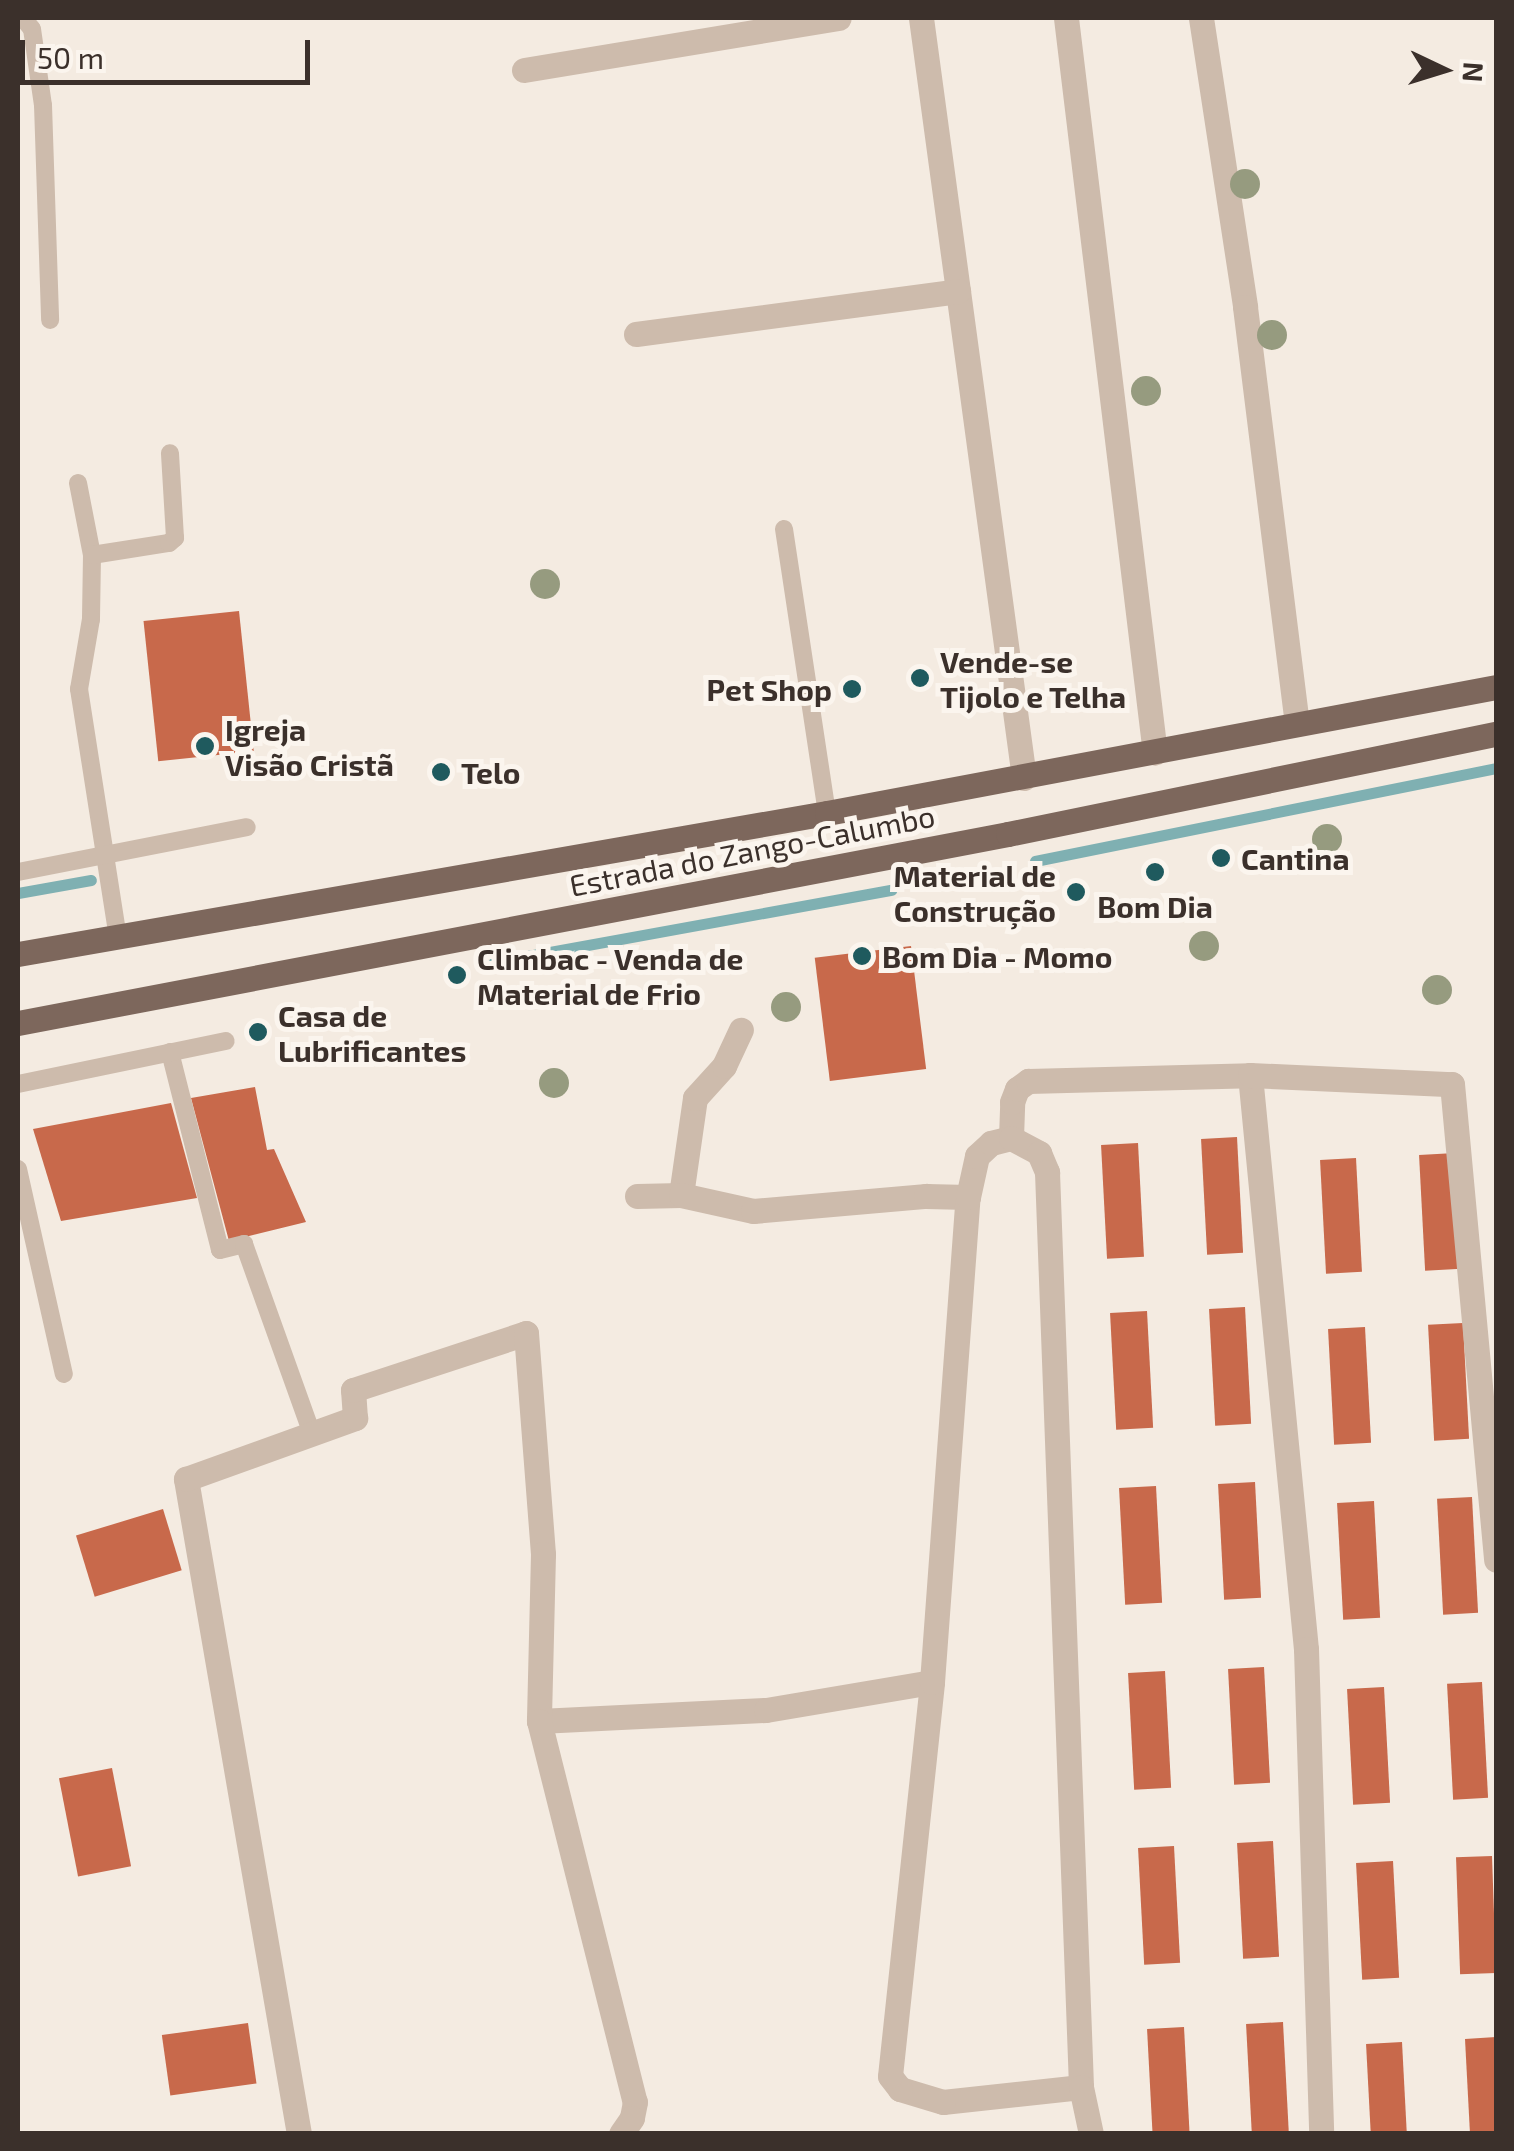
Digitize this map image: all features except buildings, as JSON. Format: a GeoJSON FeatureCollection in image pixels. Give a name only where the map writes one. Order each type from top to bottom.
{"type":"FeatureCollection","features":[{"type":"Feature","properties":{"kind":"main road","name":"Estrada do Zango-Calumbo"},"geometry":{"type":"LineString","coordinates":[[18,954],[827,814],[1496,687]]}},
{"type":"Feature","properties":{"kind":"main road","name":"Estrada do Zango-Calumbo"},"geometry":{"type":"LineString","coordinates":[[18,1023],[1008,834],[1496,734]]}},
{"type":"Feature","properties":{"kind":"street"},"geometry":{"type":"LineString","coordinates":[[524,70],[839,18]]}},
{"type":"Feature","properties":{"kind":"street"},"geometry":{"type":"LineString","coordinates":[[922,18],[1024,778]]}},
{"type":"Feature","properties":{"kind":"street"},"geometry":{"type":"LineString","coordinates":[[1066,18],[1154,753]]}},
{"type":"Feature","properties":{"kind":"street"},"geometry":{"type":"LineString","coordinates":[[1200,18],[1245,307],[1297,724]]}},
{"type":"Feature","properties":{"kind":"street"},"geometry":{"type":"LineString","coordinates":[[636,334],[958,291]]}},
{"type":"Feature","properties":{"kind":"street"},"geometry":{"type":"LineString","coordinates":[[682,1195],[695,1098],[724,1066],[742,1030]]}},
{"type":"Feature","properties":{"kind":"street"},"geometry":{"type":"LineString","coordinates":[[1012,1138],[1012,1102],[1017,1089],[1028,1081],[1250,1075],[1452,1084],[1496,1560]]}},
{"type":"Feature","properties":{"kind":"street"},"geometry":{"type":"LineString","coordinates":[[1250,1075],[1306,1649],[1321,2134]]}},
{"type":"Feature","properties":{"kind":"street"},"geometry":{"type":"LineString","coordinates":[[1081,2087],[943,2102],[900,2090],[890,2076],[932,1682],[968,1198],[977,1156],[991,1142],[1012,1138],[1039,1153],[1047,1172],[1081,2087],[1091,2134]]}},
{"type":"Feature","properties":{"kind":"street"},"geometry":{"type":"LineString","coordinates":[[637,1196],[682,1195],[753,1211],[926,1196],[968,1198]]}},
{"type":"Feature","properties":{"kind":"street"},"geometry":{"type":"LineString","coordinates":[[300,2134],[186,1479],[355,1418],[353,1390],[526,1333],[543,1554],[539,1721],[636,2102],[632,2118],[621,2134]]}},
{"type":"Feature","properties":{"kind":"street"},"geometry":{"type":"LineString","coordinates":[[539,1721],[766,1710],[932,1682]]}},
{"type":"Feature","properties":{"kind":"lane"},"geometry":{"type":"LineString","coordinates":[[23,18],[32,29],[43,104],[50,320]]}},
{"type":"Feature","properties":{"kind":"lane"},"geometry":{"type":"LineString","coordinates":[[92,555],[169,543],[175,538],[170,453]]}},
{"type":"Feature","properties":{"kind":"lane"},"geometry":{"type":"LineString","coordinates":[[78,483],[92,555],[91,619],[79,689],[118,939]]}},
{"type":"Feature","properties":{"kind":"lane"},"geometry":{"type":"LineString","coordinates":[[784,528],[827,814]]}},
{"type":"Feature","properties":{"kind":"lane"},"geometry":{"type":"LineString","coordinates":[[18,872],[248,827]]}},
{"type":"Feature","properties":{"kind":"lane"},"geometry":{"type":"LineString","coordinates":[[18,1084],[226,1041]]}},
{"type":"Feature","properties":{"kind":"lane"},"geometry":{"type":"LineString","coordinates":[[170,1052],[220,1250],[244,1244],[312,1434]]}},
{"type":"Feature","properties":{"kind":"lane"},"geometry":{"type":"LineString","coordinates":[[18,1168],[64,1374]]}},
{"type":"Feature","properties":{"kind":"waterway"},"geometry":{"type":"LineString","coordinates":[[1035,861],[1496,768]]}},
{"type":"Feature","properties":{"kind":"waterway"},"geometry":{"type":"LineString","coordinates":[[18,893],[91,880]]}},
{"type":"Feature","properties":{"kind":"waterway"},"geometry":{"type":"LineString","coordinates":[[928,885],[950,881]]}},
{"type":"Feature","properties":{"kind":"waterway"},"geometry":{"type":"LineString","coordinates":[[494,962],[892,890]]}},
{"type":"Feature","properties":{"kind":"place","name":"Vende-se Tijolo e Telha"},"geometry":{"type":"Point","coordinates":[920,678]}},
{"type":"Feature","properties":{"kind":"place","name":"Pet Shop"},"geometry":{"type":"Point","coordinates":[852,689]}},
{"type":"Feature","properties":{"kind":"place","name":"Igreja Visão Cristã"},"geometry":{"type":"Point","coordinates":[205,746]}},
{"type":"Feature","properties":{"kind":"place","name":"Telo"},"geometry":{"type":"Point","coordinates":[441,772]}},
{"type":"Feature","properties":{"kind":"place","name":"Cantina"},"geometry":{"type":"Point","coordinates":[1221,858]}},
{"type":"Feature","properties":{"kind":"place","name":"Bom Dia"},"geometry":{"type":"Point","coordinates":[1155,872]}},
{"type":"Feature","properties":{"kind":"place","name":"Material de Construção"},"geometry":{"type":"Point","coordinates":[1076,892]}},
{"type":"Feature","properties":{"kind":"place","name":"Bom Dia - Momo"},"geometry":{"type":"Point","coordinates":[862,956]}},
{"type":"Feature","properties":{"kind":"place","name":"Climbac - Venda de Material de Frio"},"geometry":{"type":"Point","coordinates":[457,975]}},
{"type":"Feature","properties":{"kind":"place","name":"Casa de Lubrificantes"},"geometry":{"type":"Point","coordinates":[258,1032]}}]}
